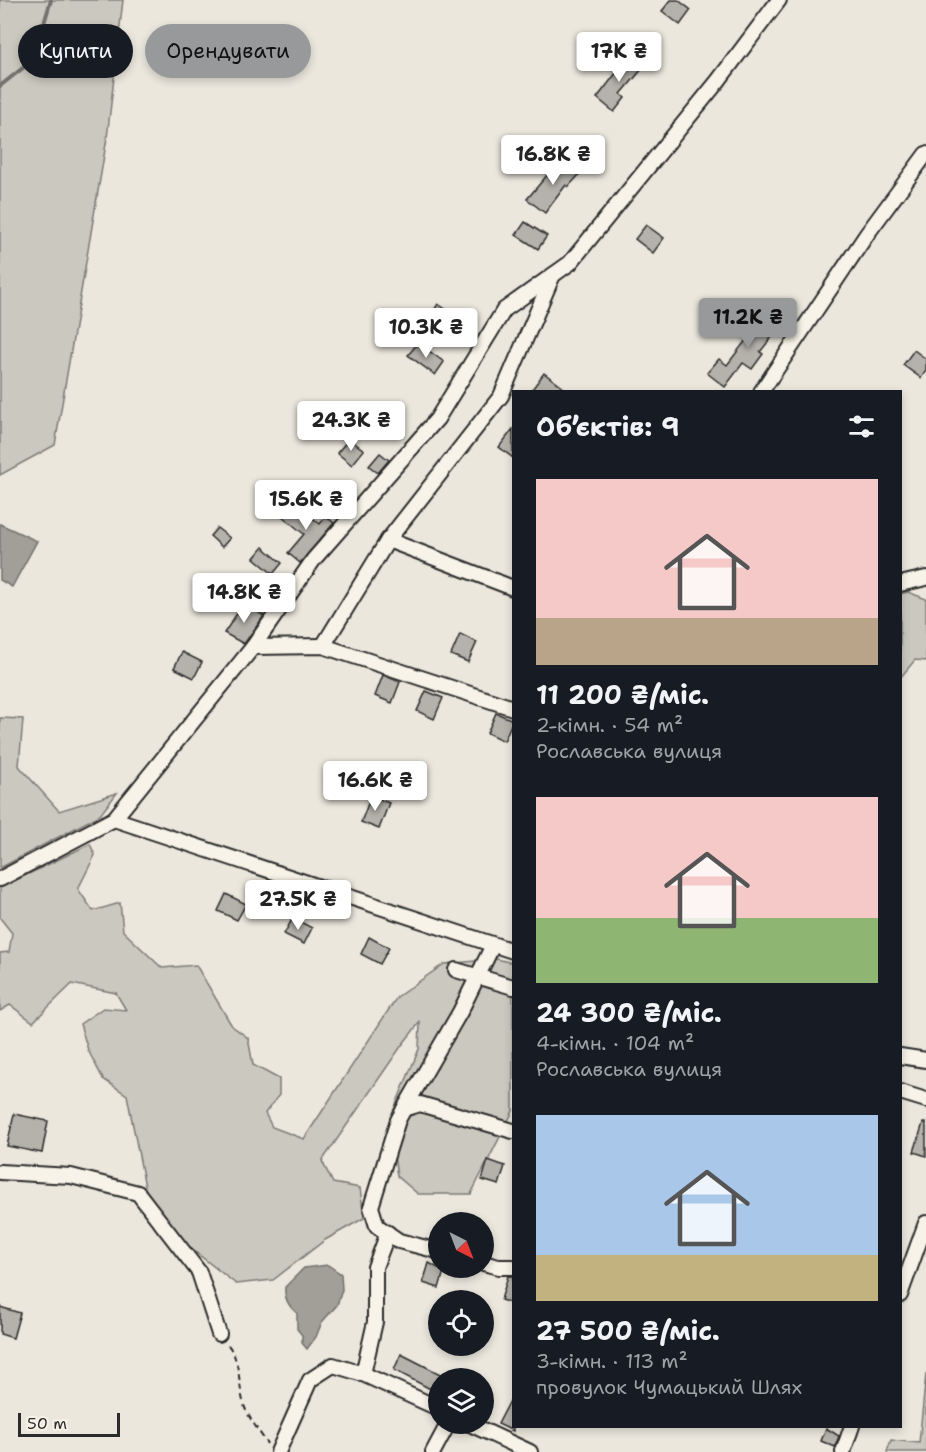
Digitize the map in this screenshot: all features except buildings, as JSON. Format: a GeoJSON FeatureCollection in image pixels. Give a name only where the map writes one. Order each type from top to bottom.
{"type":"FeatureCollection","features":[{"type":"Feature","properties":{"kind":"street"},"geometry":{"type":"LineString","coordinates":[[0,879],[114,819],[253,647],[314,559],[437,419],[504,310],[570,263],[718,81],[779,0]]}},
{"type":"Feature","properties":{"kind":"street"},"geometry":{"type":"LineString","coordinates":[[762,390],[867,234],[926,154]]}},
{"type":"Feature","properties":{"kind":"street"},"geometry":{"type":"LineString","coordinates":[[323,646],[388,540],[501,396],[553,274]]}},
{"type":"Feature","properties":{"kind":"street"},"geometry":{"type":"LineString","coordinates":[[388,540],[512,588]]}},
{"type":"Feature","properties":{"kind":"street"},"geometry":{"type":"LineString","coordinates":[[902,584],[926,578]]}},
{"type":"Feature","properties":{"kind":"street"},"geometry":{"type":"LineString","coordinates":[[253,647],[323,646],[512,708]]}},
{"type":"Feature","properties":{"kind":"street"},"geometry":{"type":"LineString","coordinates":[[114,819],[512,951]]}},
{"type":"Feature","properties":{"kind":"street"},"geometry":{"type":"LineString","coordinates":[[428,1248],[399,1241],[377,1226],[370,1207],[398,1120],[479,977],[493,945]]}},
{"type":"Feature","properties":{"kind":"street"},"geometry":{"type":"LineString","coordinates":[[456,970],[512,987]]}},
{"type":"Feature","properties":{"kind":"street"},"geometry":{"type":"LineString","coordinates":[[902,1056],[926,1060]]}},
{"type":"Feature","properties":{"kind":"street"},"geometry":{"type":"LineString","coordinates":[[902,1093],[926,1100]]}},
{"type":"Feature","properties":{"kind":"street"},"geometry":{"type":"LineString","coordinates":[[404,1109],[420,1104],[512,1131]]}},
{"type":"Feature","properties":{"kind":"street"},"geometry":{"type":"LineString","coordinates":[[0,1172],[71,1176],[138,1192],[199,1272],[219,1334]]}},
{"type":"Feature","properties":{"kind":"street"},"geometry":{"type":"LineString","coordinates":[[902,1289],[926,1223]]}},
{"type":"Feature","properties":{"kind":"street"},"geometry":{"type":"LineString","coordinates":[[363,1374],[375,1322],[375,1267],[388,1233]]}},
{"type":"Feature","properties":{"kind":"street"},"geometry":{"type":"LineString","coordinates":[[494,1266],[512,1267]]}},
{"type":"Feature","properties":{"kind":"street"},"geometry":{"type":"LineString","coordinates":[[273,1448],[310,1380],[333,1365],[363,1374],[428,1403]]}},
{"type":"Feature","properties":{"kind":"street"},"geometry":{"type":"LineString","coordinates":[[843,1452],[851,1428]]}},
{"type":"Feature","properties":{"kind":"street"},"geometry":{"type":"LineString","coordinates":[[433,1452],[443,1434]]}},
{"type":"Feature","properties":{"kind":"street"},"geometry":{"type":"LineString","coordinates":[[491,1434],[530,1452]]}},
{"type":"Feature","properties":{"kind":"path"},"geometry":{"type":"LineString","coordinates":[[219,1334],[235,1353],[238,1385],[245,1410],[273,1448]]}},
{"type":"Feature","properties":{"kind":"shaded area"},"geometry":{"type":"Polygon","coordinates":[[[0,0],[123,0],[120,24],[18,24],[18,78],[114,78],[107,138],[55,445],[0,475],[0,0]]]}},
{"type":"Feature","properties":{"kind":"shaded area"},"geometry":{"type":"Polygon","coordinates":[[[0,524],[37,541],[12,587],[0,580],[0,524]]]}},
{"type":"Feature","properties":{"kind":"shaded area"},"geometry":{"type":"Polygon","coordinates":[[[908,592],[926,599],[926,661],[915,660],[902,676],[902,594],[908,592]]]}},
{"type":"Feature","properties":{"kind":"shaded area"},"geometry":{"type":"Polygon","coordinates":[[[0,718],[23,719],[19,766],[59,811],[117,793],[100,815],[0,868],[0,718]]]}},
{"type":"Feature","properties":{"kind":"shaded area"},"geometry":{"type":"Polygon","coordinates":[[[90,844],[95,855],[78,889],[93,911],[120,903],[123,931],[162,968],[196,965],[232,1026],[248,1038],[253,1065],[279,1079],[279,1095],[265,1113],[272,1127],[304,1139],[397,997],[444,964],[497,959],[512,963],[512,1113],[471,1194],[418,1194],[397,1176],[389,1121],[419,1049],[420,1022],[322,1161],[333,1183],[360,1188],[364,1218],[325,1240],[273,1280],[236,1284],[151,1217],[127,1095],[103,1079],[88,1050],[80,1024],[103,1008],[126,1010],[116,993],[72,984],[33,1022],[10,1005],[0,1011],[0,953],[9,952],[12,933],[0,918],[0,888],[90,844]]]}},
{"type":"Feature","properties":{"kind":"shaded area"},"geometry":{"type":"Polygon","coordinates":[[[328,1265],[341,1274],[342,1290],[337,1305],[322,1322],[316,1337],[307,1349],[297,1329],[297,1313],[286,1298],[285,1287],[304,1268],[328,1265]]]}},
{"type":"Feature","properties":{"kind":"shaded area"},"geometry":{"type":"Polygon","coordinates":[[[926,1374],[926,1452],[887,1452],[891,1440],[919,1443],[926,1374]]]}},
{"type":"Feature","properties":{"kind":"waterway"},"geometry":{"type":"LineString","coordinates":[[0,86],[33,60],[51,0]]}}]}
